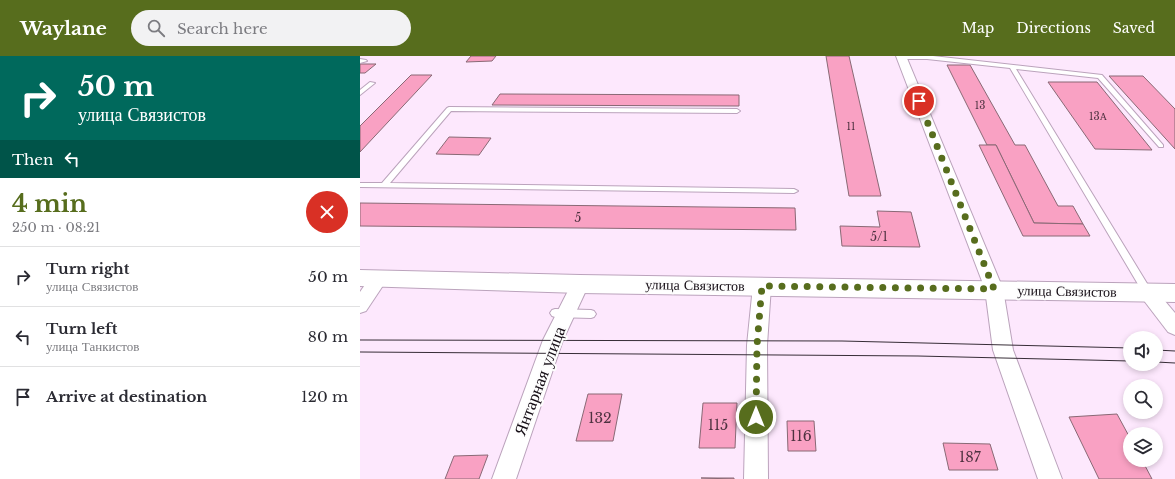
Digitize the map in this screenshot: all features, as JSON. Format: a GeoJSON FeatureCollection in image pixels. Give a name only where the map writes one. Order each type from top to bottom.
{"type":"FeatureCollection","features":[{"type":"Feature","properties":{"kind":"street"},"geometry":{"type":"LineString","coordinates":[[901,57],[994,289],[1003,350],[1050,479]]}},
{"type":"Feature","properties":{"kind":"street"},"geometry":{"type":"LineString","coordinates":[[360,306],[370,278]]}},
{"type":"Feature","properties":{"kind":"street","name":"улица Связистов"},"geometry":{"type":"LineString","coordinates":[[370,278],[580,284],[994,289],[1175,293]]}},
{"type":"Feature","properties":{"kind":"street","name":"Янтарная улица"},"geometry":{"type":"LineString","coordinates":[[504,479],[554,340],[561,313],[580,284]]}},
{"type":"Feature","properties":{"kind":"street"},"geometry":{"type":"LineString","coordinates":[[756,479],[757,345],[762,286]]}},
{"type":"Feature","properties":{"kind":"street"},"geometry":{"type":"LineString","coordinates":[[1148,293],[1175,327]]}},
{"type":"Feature","properties":{"kind":"lane"},"geometry":{"type":"LineString","coordinates":[[901,57],[927,58],[1100,76],[1161,146]]}},
{"type":"Feature","properties":{"kind":"lane"},"geometry":{"type":"LineString","coordinates":[[1013,68],[1148,293]]}},
{"type":"Feature","properties":{"kind":"lane"},"geometry":{"type":"LineString","coordinates":[[360,94],[372,83]]}},
{"type":"Feature","properties":{"kind":"lane"},"geometry":{"type":"LineString","coordinates":[[384,185],[449,109],[737,111]]}},
{"type":"Feature","properties":{"kind":"lane"},"geometry":{"type":"LineString","coordinates":[[360,185],[794,191]]}},
{"type":"Feature","properties":{"kind":"lane"},"geometry":{"type":"LineString","coordinates":[[561,313],[591,314]]}},
{"type":"Feature","properties":{"kind":"building"},"geometry":{"type":"Polygon","coordinates":[[[471,56],[496,56],[492,61],[466,62],[471,56]]]}},
{"type":"Feature","properties":{"kind":"building"},"geometry":{"type":"Polygon","coordinates":[[[826,56],[849,56],[881,196],[849,196],[826,56]]]}},
{"type":"Feature","properties":{"kind":"building"},"geometry":{"type":"Polygon","coordinates":[[[360,64],[376,64],[365,73],[360,73],[360,64]]]}},
{"type":"Feature","properties":{"kind":"building"},"geometry":{"type":"Polygon","coordinates":[[[947,65],[970,65],[1015,145],[1025,145],[1058,206],[1073,206],[1083,224],[1034,223],[996,145],[987,145],[947,65]]]}},
{"type":"Feature","properties":{"kind":"building"},"geometry":{"type":"Polygon","coordinates":[[[411,75],[432,75],[360,152],[360,126],[411,75]]]}},
{"type":"Feature","properties":{"kind":"building"},"geometry":{"type":"Polygon","coordinates":[[[1109,76],[1143,76],[1175,109],[1175,149],[1109,76]]]}},
{"type":"Feature","properties":{"kind":"building"},"geometry":{"type":"Polygon","coordinates":[[[1048,82],[1097,82],[1152,150],[1095,149],[1048,82]]]}},
{"type":"Feature","properties":{"kind":"building"},"geometry":{"type":"Polygon","coordinates":[[[500,94],[739,95],[739,106],[492,105],[500,94]]]}},
{"type":"Feature","properties":{"kind":"building"},"geometry":{"type":"Polygon","coordinates":[[[449,137],[491,138],[479,155],[436,154],[449,137]]]}},
{"type":"Feature","properties":{"kind":"building"},"geometry":{"type":"Polygon","coordinates":[[[979,145],[996,145],[1034,223],[1083,224],[1090,236],[1023,236],[979,145]]]}},
{"type":"Feature","properties":{"kind":"building"},"geometry":{"type":"Polygon","coordinates":[[[360,203],[795,208],[796,230],[360,226],[360,203]]]}},
{"type":"Feature","properties":{"kind":"building"},"geometry":{"type":"Polygon","coordinates":[[[877,211],[911,212],[920,247],[842,246],[840,226],[880,227],[877,211]]]}},
{"type":"Feature","properties":{"kind":"building"},"geometry":{"type":"Polygon","coordinates":[[[588,394],[622,394],[613,441],[576,441],[588,394]]]}},
{"type":"Feature","properties":{"kind":"building"},"geometry":{"type":"Polygon","coordinates":[[[703,403],[737,403],[735,448],[699,448],[703,403]]]}},
{"type":"Feature","properties":{"kind":"building"},"geometry":{"type":"Polygon","coordinates":[[[1117,414],[1124,427],[1123,467],[1146,467],[1152,479],[1099,479],[1069,417],[1117,414]]]}},
{"type":"Feature","properties":{"kind":"building"},"geometry":{"type":"Polygon","coordinates":[[[787,421],[814,421],[816,451],[788,451],[787,421]]]}},
{"type":"Feature","properties":{"kind":"building"},"geometry":{"type":"Polygon","coordinates":[[[943,443],[990,444],[998,470],[949,470],[943,443]]]}},
{"type":"Feature","properties":{"kind":"building"},"geometry":{"type":"Polygon","coordinates":[[[488,455],[479,479],[445,479],[454,456],[488,455]]]}},
{"type":"Feature","properties":{"kind":"building"},"geometry":{"type":"Polygon","coordinates":[[[701,478],[734,478],[734,479],[701,478]]]}},
{"type":"Feature","properties":{"kind":"tram line"},"geometry":{"type":"LineString","coordinates":[[360,340],[842,341],[1123,348]]}},
{"type":"Feature","properties":{"kind":"tram line"},"geometry":{"type":"LineString","coordinates":[[1163,350],[1175,351]]}},
{"type":"Feature","properties":{"kind":"tram line"},"geometry":{"type":"LineString","coordinates":[[360,352],[918,356],[1123,361]]}},
{"type":"Feature","properties":{"kind":"tram line"},"geometry":{"type":"LineString","coordinates":[[1163,362],[1175,363]]}},
{"type":"Feature","properties":{"kind":"route"},"geometry":{"type":"LineString","coordinates":[[756,417],[757,345],[762,286],[994,289],[919,101]]}}]}
